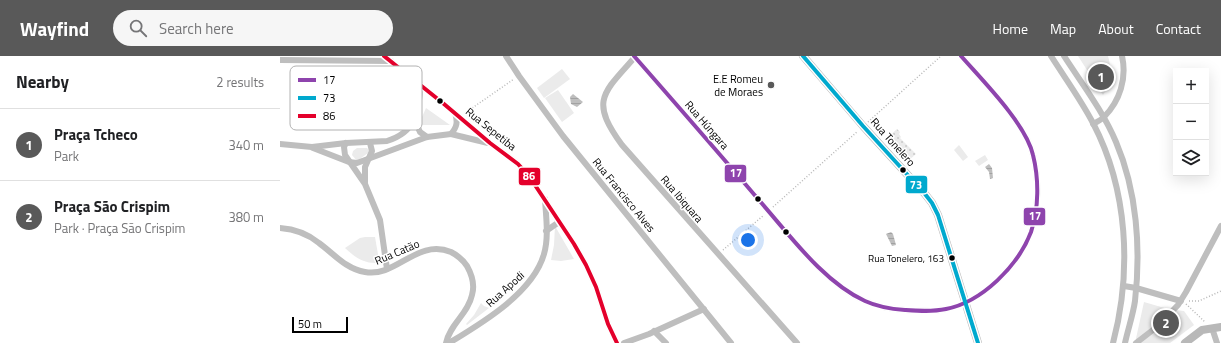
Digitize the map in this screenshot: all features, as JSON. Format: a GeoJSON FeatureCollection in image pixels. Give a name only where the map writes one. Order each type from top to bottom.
{"type":"FeatureCollection","features":[{"type":"Feature","properties":{"kind":"street","name":"Rua Sepetiba"},"geometry":{"type":"LineString","coordinates":[[384,56],[397,66]]}},
{"type":"Feature","properties":{"kind":"street","name":"Rua Francisco Alves"},"geometry":{"type":"LineString","coordinates":[[506,56],[563,136],[731,343]]}},
{"type":"Feature","properties":{"kind":"street","name":"Rua Húngara"},"geometry":{"type":"LineString","coordinates":[[634,56],[824,273],[847,292],[866,302],[887,308],[923,312],[946,309],[965,303],[989,288],[1000,278],[1022,249],[1031,232],[1036,205],[1038,181],[1033,153],[1024,135],[1009,112],[962,56]]}},
{"type":"Feature","properties":{"kind":"street","name":"Rua Ibiquara"},"geometry":{"type":"LineString","coordinates":[[634,56],[604,95],[602,106],[605,119],[622,146],[797,343]]}},
{"type":"Feature","properties":{"kind":"street","name":"Rua Tonelero"},"geometry":{"type":"LineString","coordinates":[[803,56],[932,203],[938,215],[978,343]]}},
{"type":"Feature","properties":{"kind":"street"},"geometry":{"type":"LineString","coordinates":[[1051,56],[1093,124],[1109,160],[1117,189],[1124,250],[1124,286],[1118,326],[1113,343]]}},
{"type":"Feature","properties":{"kind":"street"},"geometry":{"type":"LineString","coordinates":[[1064,56],[1104,118],[1121,155],[1130,186],[1138,250],[1135,303],[1125,343]]}},
{"type":"Feature","properties":{"kind":"street"},"geometry":{"type":"LineString","coordinates":[[1093,124],[1104,118],[1121,90],[1124,80],[1124,65],[1122,56]]}},
{"type":"Feature","properties":{"kind":"street"},"geometry":{"type":"LineString","coordinates":[[280,60],[391,61]]}},
{"type":"Feature","properties":{"kind":"street","name":"Rua Sepetiba"},"geometry":{"type":"LineString","coordinates":[[422,86],[490,143],[518,164],[529,176],[586,265],[596,287],[608,324],[617,343]]}},
{"type":"Feature","properties":{"kind":"street"},"geometry":{"type":"LineString","coordinates":[[451,134],[457,125],[458,115]]}},
{"type":"Feature","properties":{"kind":"street"},"geometry":{"type":"LineString","coordinates":[[280,144],[312,147],[346,143],[370,143],[387,141],[400,136],[406,130]]}},
{"type":"Feature","properties":{"kind":"street"},"geometry":{"type":"LineString","coordinates":[[419,130],[427,137]]}},
{"type":"Feature","properties":{"kind":"street"},"geometry":{"type":"LineString","coordinates":[[312,147],[349,162],[357,163],[369,160],[406,144],[427,137],[451,134],[490,143]]}},
{"type":"Feature","properties":{"kind":"street"},"geometry":{"type":"LineString","coordinates":[[400,136],[406,144]]}},
{"type":"Feature","properties":{"kind":"street"},"geometry":{"type":"LineString","coordinates":[[346,143],[344,152],[349,162],[365,184],[380,220],[387,269]]}},
{"type":"Feature","properties":{"kind":"street"},"geometry":{"type":"LineString","coordinates":[[365,184],[364,172],[372,151],[370,143]]}},
{"type":"Feature","properties":{"kind":"street"},"geometry":{"type":"LineString","coordinates":[[1109,160],[1121,155]]}},
{"type":"Feature","properties":{"kind":"street"},"geometry":{"type":"LineString","coordinates":[[1117,189],[1130,186]]}},
{"type":"Feature","properties":{"kind":"street","name":"Rua Apodi"},"geometry":{"type":"LineString","coordinates":[[448,343],[484,321],[526,287],[533,279],[544,254],[546,231],[545,199]]}},
{"type":"Feature","properties":{"kind":"street","name":"Rua Apodi"},"geometry":{"type":"LineString","coordinates":[[546,216],[550,207]]}},
{"type":"Feature","properties":{"kind":"street"},"geometry":{"type":"LineString","coordinates":[[1121,219],[1135,217]]}},
{"type":"Feature","properties":{"kind":"street"},"geometry":{"type":"LineString","coordinates":[[546,231],[559,222]]}},
{"type":"Feature","properties":{"kind":"street"},"geometry":{"type":"LineString","coordinates":[[1136,343],[1158,326],[1181,301],[1218,236],[1221,226]]}},
{"type":"Feature","properties":{"kind":"street","name":"Rua Catão"},"geometry":{"type":"LineString","coordinates":[[280,228],[290,229],[305,234],[318,242],[347,266],[357,271],[374,273],[387,269],[426,250],[444,250],[461,258],[472,278],[472,296],[468,306],[452,327],[447,337],[448,343]]}},
{"type":"Feature","properties":{"kind":"street"},"geometry":{"type":"LineString","coordinates":[[1124,250],[1138,250]]}},
{"type":"Feature","properties":{"kind":"street"},"geometry":{"type":"LineString","coordinates":[[1124,286],[1181,301]]}},
{"type":"Feature","properties":{"kind":"street"},"geometry":{"type":"LineString","coordinates":[[624,343],[704,308]]}},
{"type":"Feature","properties":{"kind":"street"},"geometry":{"type":"LineString","coordinates":[[1184,343],[1202,330],[1217,327],[1217,341]]}},
{"type":"Feature","properties":{"kind":"street"},"geometry":{"type":"LineString","coordinates":[[654,331],[666,343]]}},
{"type":"Feature","properties":{"kind":"path"},"geometry":{"type":"LineString","coordinates":[[718,255],[941,56]]}},
{"type":"Feature","properties":{"kind":"path"},"geometry":{"type":"LineString","coordinates":[[458,115],[519,76]]}},
{"type":"Feature","properties":{"kind":"path"},"geometry":{"type":"LineString","coordinates":[[1181,301],[1199,301],[1221,291]]}},
{"type":"Feature","properties":{"kind":"path"},"geometry":{"type":"LineString","coordinates":[[1181,301],[1217,327]]}},
{"type":"Feature","properties":{"kind":"shaded area"},"geometry":{"type":"Polygon","coordinates":[[[1078,56],[1108,56],[1110,81],[1103,95],[1078,56]]]}},
{"type":"Feature","properties":{"kind":"shaded area"},"geometry":{"type":"Polygon","coordinates":[[[562,69],[570,79],[544,98],[537,88],[562,69]]]}},
{"type":"Feature","properties":{"kind":"shaded area"},"geometry":{"type":"Polygon","coordinates":[[[558,90],[574,113],[562,122],[545,98],[558,90]]]}},
{"type":"Feature","properties":{"kind":"shaded area"},"geometry":{"type":"Polygon","coordinates":[[[573,94],[583,102],[577,107],[571,104],[570,97],[573,94]]]}},
{"type":"Feature","properties":{"kind":"shaded area"},"geometry":{"type":"Polygon","coordinates":[[[426,108],[450,125],[422,125],[422,117],[426,108]]]}},
{"type":"Feature","properties":{"kind":"shaded area"},"geometry":{"type":"Polygon","coordinates":[[[897,129],[900,132],[900,138],[916,154],[908,161],[887,138],[897,129]]]}},
{"type":"Feature","properties":{"kind":"shaded area"},"geometry":{"type":"Polygon","coordinates":[[[959,145],[968,157],[963,161],[954,150],[959,145]]]}},
{"type":"Feature","properties":{"kind":"shaded area"},"geometry":{"type":"Polygon","coordinates":[[[357,148],[367,148],[369,150],[368,153],[357,161],[352,155],[353,151],[357,148]]]}},
{"type":"Feature","properties":{"kind":"shaded area"},"geometry":{"type":"Polygon","coordinates":[[[985,155],[988,160],[979,166],[975,161],[985,155]]]}},
{"type":"Feature","properties":{"kind":"shaded area"},"geometry":{"type":"Polygon","coordinates":[[[989,164],[992,168],[993,178],[990,179],[989,172],[985,167],[989,164]]]}},
{"type":"Feature","properties":{"kind":"shaded area"},"geometry":{"type":"Polygon","coordinates":[[[555,226],[574,259],[561,261],[551,260],[554,245],[555,226]]]}},
{"type":"Feature","properties":{"kind":"shaded area"},"geometry":{"type":"Polygon","coordinates":[[[891,232],[896,245],[892,246],[886,234],[891,232]]]}},
{"type":"Feature","properties":{"kind":"shaded area"},"geometry":{"type":"Polygon","coordinates":[[[375,237],[379,260],[376,263],[359,259],[345,248],[360,238],[375,237]]]}},
{"type":"Feature","properties":{"kind":"shaded area"},"geometry":{"type":"Polygon","coordinates":[[[1144,302],[1168,309],[1184,311],[1194,325],[1170,343],[1135,343],[1144,302]]]}},
{"type":"Feature","properties":{"kind":"shaded area"},"geometry":{"type":"Polygon","coordinates":[[[481,303],[489,308],[467,325],[466,324],[474,315],[481,303]]]}},
{"type":"Feature","properties":{"kind":"transit line","name":"86"},"geometry":{"type":"LineString","coordinates":[[384,56],[396,66]]}},
{"type":"Feature","properties":{"kind":"transit line","name":"17"},"geometry":{"type":"LineString","coordinates":[[634,56],[794,242],[821,270],[850,293],[875,305],[895,309],[926,311],[941,310],[959,305],[973,299],[997,281],[1008,269],[1025,245],[1031,232],[1036,213],[1037,184],[1035,164],[1029,143],[1022,130],[1003,103],[961,56]]}},
{"type":"Feature","properties":{"kind":"transit line","name":"73"},"geometry":{"type":"LineString","coordinates":[[803,56],[932,203],[938,215],[978,343]]}},
{"type":"Feature","properties":{"kind":"transit line","name":"86"},"geometry":{"type":"LineString","coordinates":[[422,86],[490,143],[518,164],[529,176],[574,244],[586,265],[596,287],[608,324],[617,343]]}},
{"type":"Feature","properties":{"kind":"place","name":"Praça Tcheco"},"geometry":{"type":"Point","coordinates":[1101,77]}},
{"type":"Feature","properties":{"kind":"place","name":"E.E Romeu de Moraes"},"geometry":{"type":"Point","coordinates":[771,85]}},
{"type":"Feature","properties":{"kind":"place","name":"Rua Tonelero, 163"},"geometry":{"type":"Point","coordinates":[952,258]}},
{"type":"Feature","properties":{"kind":"place","name":"Praça São Crispim"},"geometry":{"type":"Point","coordinates":[1166,323]}}]}
